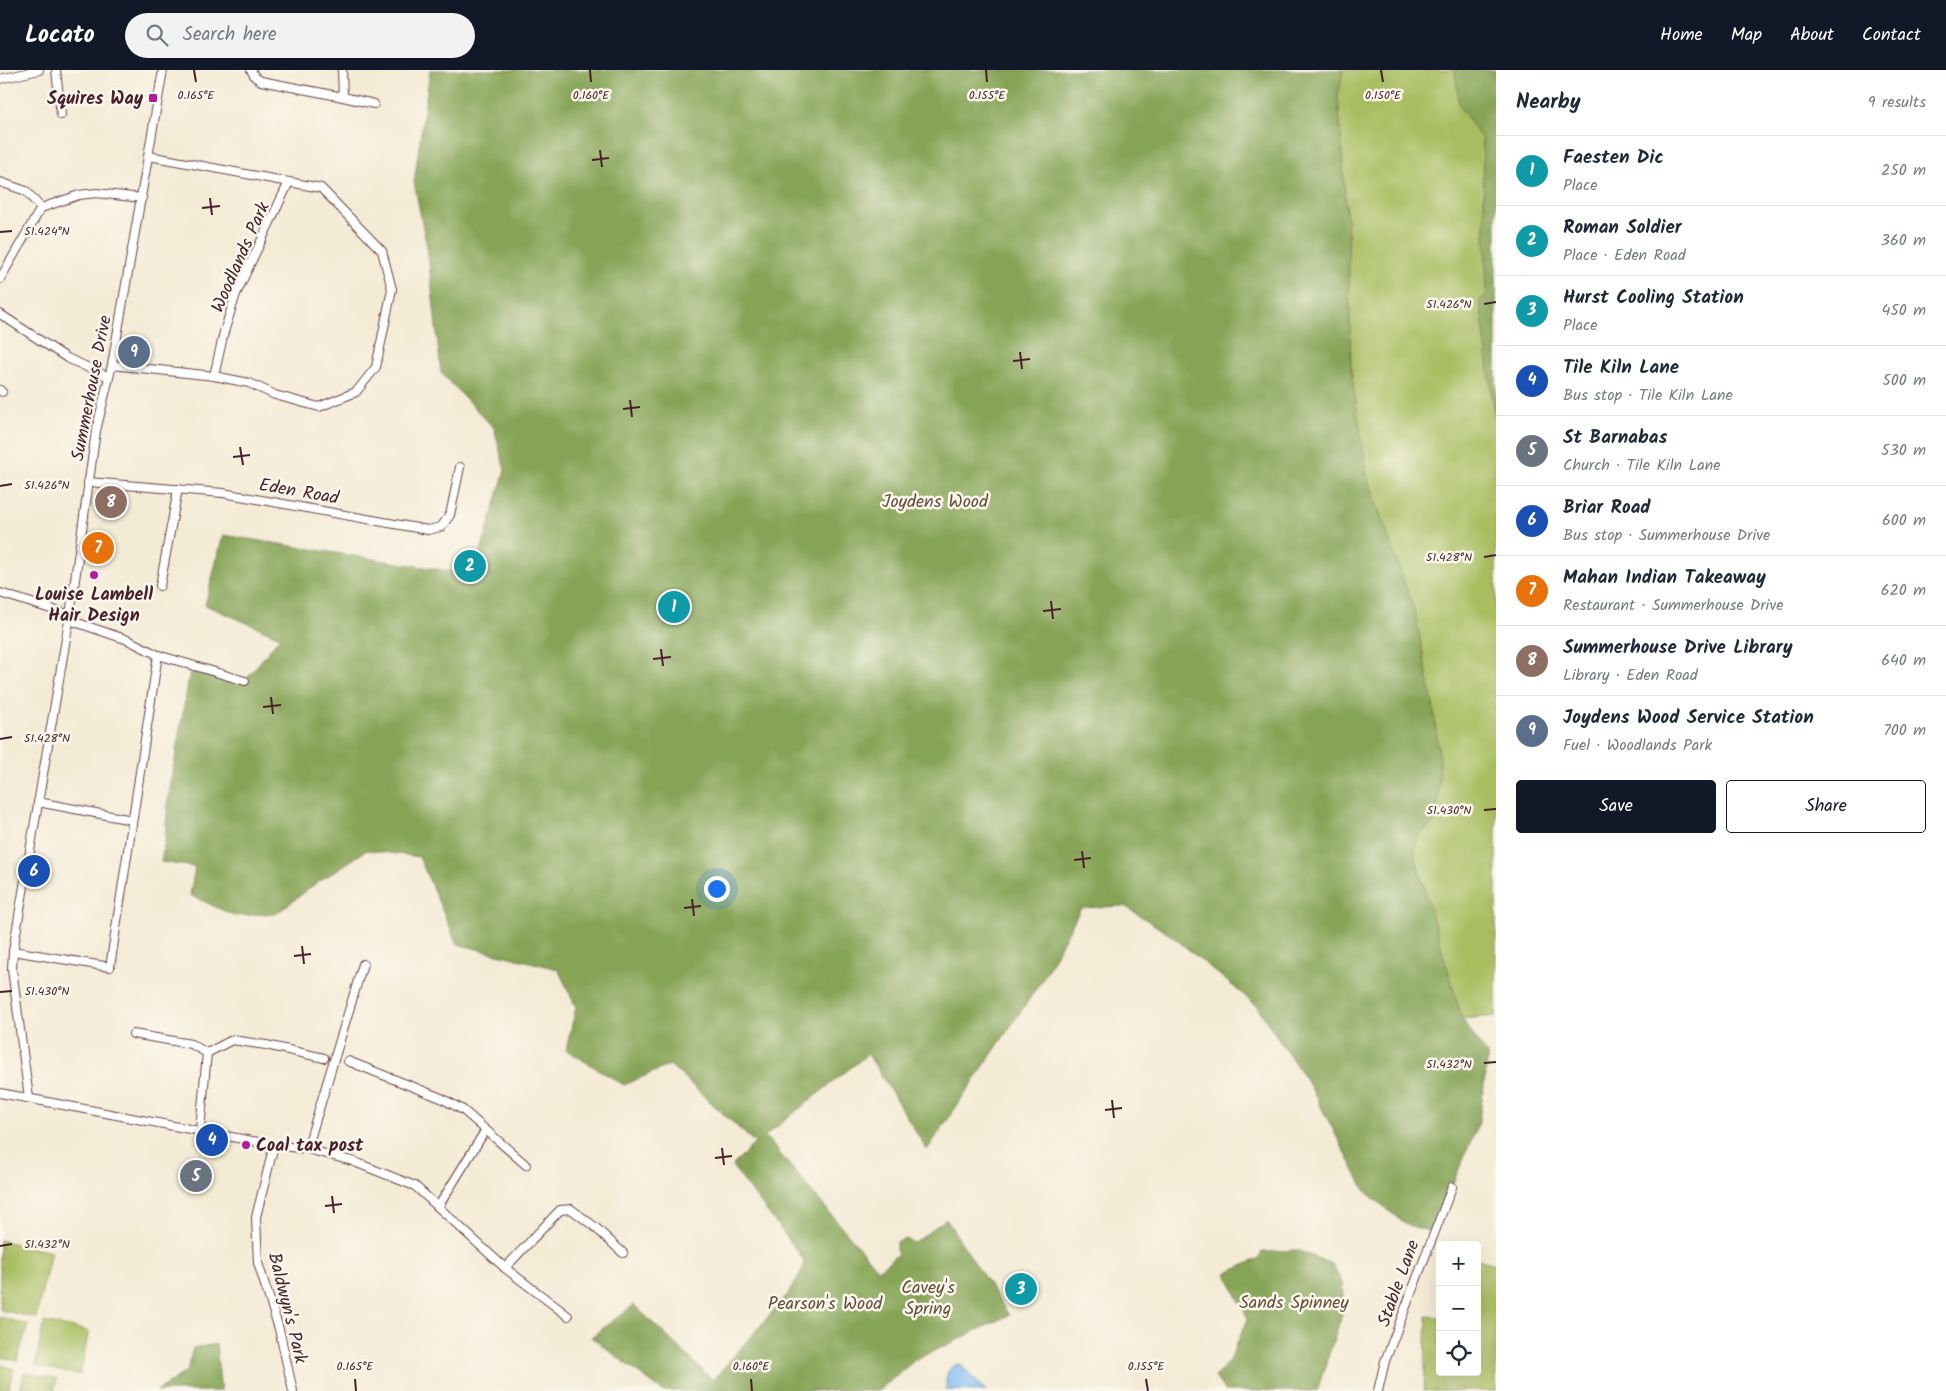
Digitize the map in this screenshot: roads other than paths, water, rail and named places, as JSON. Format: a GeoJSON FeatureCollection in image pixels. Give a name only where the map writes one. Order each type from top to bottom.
{"type":"FeatureCollection","features":[{"type":"Feature","properties":{"kind":"street"},"geometry":{"type":"LineString","coordinates":[[0,79],[38,70]]}},
{"type":"Feature","properties":{"kind":"street"},"geometry":{"type":"LineString","coordinates":[[56,70],[61,115]]}},
{"type":"Feature","properties":{"kind":"street","name":"Summerhouse Drive"},"geometry":{"type":"LineString","coordinates":[[29,1098],[12,969],[13,951],[69,618],[96,430],[112,366],[163,70]]}},
{"type":"Feature","properties":{"kind":"street"},"geometry":{"type":"LineString","coordinates":[[251,70],[255,77],[261,81],[374,104]]}},
{"type":"Feature","properties":{"kind":"street"},"geometry":{"type":"LineString","coordinates":[[342,70],[343,97]]}},
{"type":"Feature","properties":{"kind":"street","name":"Woodlands Park"},"geometry":{"type":"LineString","coordinates":[[112,366],[214,376],[249,383],[275,395],[319,407],[356,392],[376,367],[392,289],[382,251],[320,188],[149,156]]}},
{"type":"Feature","properties":{"kind":"street"},"geometry":{"type":"LineString","coordinates":[[0,182],[26,191],[41,208]]}},
{"type":"Feature","properties":{"kind":"street","name":"Woodlands Park"},"geometry":{"type":"LineString","coordinates":[[214,376],[224,332],[236,294],[289,182]]}},
{"type":"Feature","properties":{"kind":"street"},"geometry":{"type":"LineString","coordinates":[[0,279],[41,208],[79,195],[96,193],[142,198]]}},
{"type":"Feature","properties":{"kind":"street"},"geometry":{"type":"LineString","coordinates":[[0,314],[67,358],[109,377]]}},
{"type":"Feature","properties":{"kind":"street","name":"Eden Road"},"geometry":{"type":"LineString","coordinates":[[88,482],[223,493],[428,530],[441,526],[450,516],[460,467]]}},
{"type":"Feature","properties":{"kind":"street"},"geometry":{"type":"LineString","coordinates":[[160,586],[178,489]]}},
{"type":"Feature","properties":{"kind":"street"},"geometry":{"type":"LineString","coordinates":[[0,593],[128,640],[158,655],[245,681]]}},
{"type":"Feature","properties":{"kind":"street"},"geometry":{"type":"LineString","coordinates":[[13,951],[110,967],[158,655]]}},
{"type":"Feature","properties":{"kind":"street"},"geometry":{"type":"LineString","coordinates":[[38,802],[132,820]]}},
{"type":"Feature","properties":{"kind":"street"},"geometry":{"type":"LineString","coordinates":[[307,1149],[363,964]]}},
{"type":"Feature","properties":{"kind":"street"},"geometry":{"type":"LineString","coordinates":[[133,1034],[191,1044],[207,1053]]}},
{"type":"Feature","properties":{"kind":"street"},"geometry":{"type":"LineString","coordinates":[[207,1053],[232,1040],[266,1045],[324,1058]]}},
{"type":"Feature","properties":{"kind":"street"},"geometry":{"type":"LineString","coordinates":[[200,1130],[207,1053]]}},
{"type":"Feature","properties":{"kind":"street"},"geometry":{"type":"LineString","coordinates":[[348,1061],[441,1098],[462,1110],[526,1165]]}},
{"type":"Feature","properties":{"kind":"street"},"geometry":{"type":"LineString","coordinates":[[0,1093],[274,1145],[307,1149],[389,1175],[415,1186],[505,1268],[568,1316]]}},
{"type":"Feature","properties":{"kind":"street"},"geometry":{"type":"LineString","coordinates":[[438,1206],[485,1131]]}},
{"type":"Feature","properties":{"kind":"street","name":"Baldwyn's Park"},"geometry":{"type":"LineString","coordinates":[[274,1145],[256,1218],[258,1263],[279,1329],[293,1391]]}},
{"type":"Feature","properties":{"kind":"street","name":"Stable Lane"},"geometry":{"type":"LineString","coordinates":[[1378,1391],[1385,1361],[1452,1188]]}},
{"type":"Feature","properties":{"kind":"street"},"geometry":{"type":"LineString","coordinates":[[505,1268],[560,1210],[565,1209],[571,1209],[595,1227],[623,1253]]}},
{"type":"Feature","properties":{"kind":"water"},"geometry":{"type":"Polygon","coordinates":[[[960,1364],[986,1391],[947,1390],[946,1381],[949,1370],[960,1364]]]}},
{"type":"Feature","properties":{"kind":"place","name":"Squires Way"},"geometry":{"type":"Point","coordinates":[153,98]}},
{"type":"Feature","properties":{"kind":"place","name":"Joydens Wood Service Station"},"geometry":{"type":"Point","coordinates":[134,352]}},
{"type":"Feature","properties":{"kind":"place","name":"Summerhouse Drive Library"},"geometry":{"type":"Point","coordinates":[111,502]}},
{"type":"Feature","properties":{"kind":"place","name":"Mahan Indian Takeaway"},"geometry":{"type":"Point","coordinates":[98,548]}},
{"type":"Feature","properties":{"kind":"place","name":"Roman Soldier"},"geometry":{"type":"Point","coordinates":[470,566]}},
{"type":"Feature","properties":{"kind":"place","name":"Louise Lambell Hair Design"},"geometry":{"type":"Point","coordinates":[94,575]}},
{"type":"Feature","properties":{"kind":"place","name":"Faesten Dic"},"geometry":{"type":"Point","coordinates":[674,607]}},
{"type":"Feature","properties":{"kind":"place","name":"Briar Road"},"geometry":{"type":"Point","coordinates":[34,871]}},
{"type":"Feature","properties":{"kind":"place","name":"Tile Kiln Lane"},"geometry":{"type":"Point","coordinates":[212,1140]}},
{"type":"Feature","properties":{"kind":"place","name":"Coal tax post"},"geometry":{"type":"Point","coordinates":[246,1145]}},
{"type":"Feature","properties":{"kind":"place","name":"St Barnabas"},"geometry":{"type":"Point","coordinates":[196,1176]}},
{"type":"Feature","properties":{"kind":"place","name":"Hurst Cooling Station"},"geometry":{"type":"Point","coordinates":[1021,1289]}},
{"type":"Feature","properties":{"kind":"park label","name":"Joydens Wood"},"geometry":{"type":"Point","coordinates":[935,501]}},
{"type":"Feature","properties":{"kind":"park label","name":"Cavey's Spring"},"geometry":{"type":"Point","coordinates":[928,1297]}},
{"type":"Feature","properties":{"kind":"park label","name":"Sands Spinney"},"geometry":{"type":"Point","coordinates":[1294,1302]}},
{"type":"Feature","properties":{"kind":"park label","name":"Pearson's Wood"},"geometry":{"type":"Point","coordinates":[825,1303]}}]}
